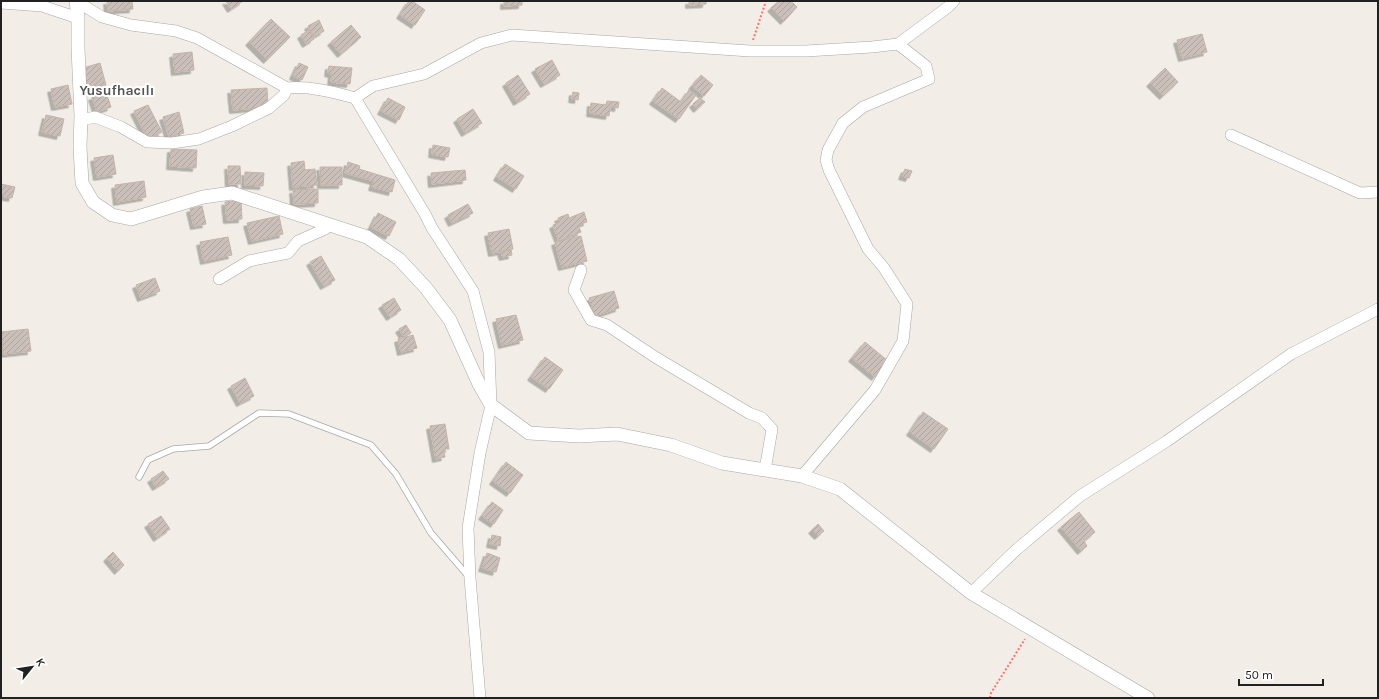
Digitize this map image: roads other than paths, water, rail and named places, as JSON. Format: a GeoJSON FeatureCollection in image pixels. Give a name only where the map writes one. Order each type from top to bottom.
{"type":"FeatureCollection","features":[{"type":"Feature","properties":{"kind":"street"},"geometry":{"type":"LineString","coordinates":[[76,1],[78,18],[78,68],[82,183],[93,202],[112,216],[131,219],[203,197],[232,193],[367,237],[399,259],[426,288],[450,320],[479,384],[491,405],[529,433],[579,436],[617,434],[671,445],[722,463],[802,476],[840,489],[971,593],[1148,698]]}},
{"type":"Feature","properties":{"kind":"street"},"geometry":{"type":"LineString","coordinates":[[76,1],[102,17],[131,25],[176,31],[197,38],[288,88],[297,87],[327,91],[355,98],[432,228],[474,291],[489,352],[491,405],[480,453],[468,528],[470,578],[480,698]]}},
{"type":"Feature","properties":{"kind":"street"},"geometry":{"type":"LineString","coordinates":[[355,98],[373,86],[424,74],[482,43],[512,35],[750,51],[806,51],[872,48],[898,44],[954,1]]}},
{"type":"Feature","properties":{"kind":"street"},"geometry":{"type":"LineString","coordinates":[[1,3],[42,6],[78,18]]}},
{"type":"Feature","properties":{"kind":"street"},"geometry":{"type":"LineString","coordinates":[[802,476],[875,390],[903,341],[907,304],[884,268],[868,249],[829,170],[826,160],[828,150],[843,123],[862,106],[929,79],[926,66],[898,44]]}},
{"type":"Feature","properties":{"kind":"street"},"geometry":{"type":"LineString","coordinates":[[81,120],[95,117],[121,127],[147,142],[172,143],[199,139],[232,126],[269,108],[284,94],[288,88]]}},
{"type":"Feature","properties":{"kind":"street"},"geometry":{"type":"LineString","coordinates":[[1231,136],[1360,193],[1378,192]]}},
{"type":"Feature","properties":{"kind":"street"},"geometry":{"type":"LineString","coordinates":[[219,279],[249,261],[288,253],[298,241],[325,229],[329,225]]}},
{"type":"Feature","properties":{"kind":"street"},"geometry":{"type":"LineString","coordinates":[[581,270],[574,290],[591,320],[606,325],[655,357],[749,413],[762,418],[772,429],[765,470]]}},
{"type":"Feature","properties":{"kind":"street"},"geometry":{"type":"LineString","coordinates":[[971,593],[1016,550],[1080,496],[1166,441],[1291,354],[1378,309]]}},
{"type":"Feature","properties":{"kind":"lane"},"geometry":{"type":"LineString","coordinates":[[139,477],[148,460],[173,449],[209,446],[259,413],[289,414],[341,435],[372,445],[396,474],[431,532],[470,578]]}},
{"type":"Feature","properties":{"kind":"district","name":"Yusufhacılı"},"geometry":{"type":"Point","coordinates":[117,90]}}]}
